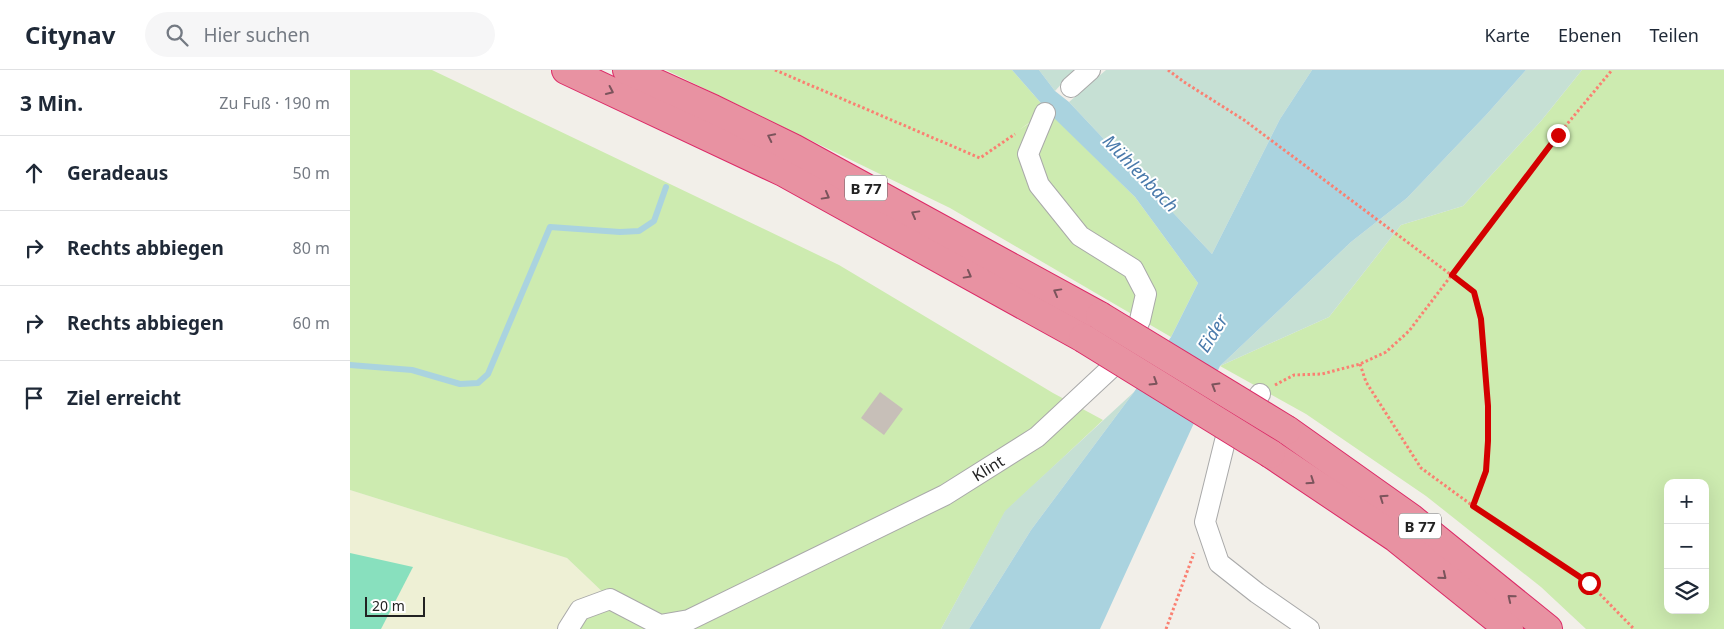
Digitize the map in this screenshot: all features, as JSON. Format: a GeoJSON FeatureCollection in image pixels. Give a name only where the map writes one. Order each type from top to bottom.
{"type":"FeatureCollection","features":[{"type":"Feature","properties":{"kind":"highway","name":"B 77"},"geometry":{"type":"LineString","coordinates":[[566,70],[783,172],[1083,338],[1271,454],[1396,538],[1509,629]]}},
{"type":"Feature","properties":{"kind":"highway","name":"B 77"},"geometry":{"type":"LineString","coordinates":[[627,70],[793,148],[1100,316],[1287,430],[1411,518],[1548,629]]}},
{"type":"Feature","properties":{"kind":"street"},"geometry":{"type":"LineString","coordinates":[[1071,87],[1090,70]]}},
{"type":"Feature","properties":{"kind":"street","name":"Klint"},"geometry":{"type":"LineString","coordinates":[[568,629],[580,610],[610,599],[660,625],[689,620],[945,495],[1037,437],[1124,356],[1140,320],[1146,294],[1133,269],[1080,236],[1039,185],[1028,154],[1045,112]]}},
{"type":"Feature","properties":{"kind":"street"},"geometry":{"type":"LineString","coordinates":[[1260,394],[1225,441],[1205,522],[1219,563],[1257,593],[1309,629]]}},
{"type":"Feature","properties":{"kind":"path"},"geometry":{"type":"LineString","coordinates":[[775,70],[980,158],[1045,112]]}},
{"type":"Feature","properties":{"kind":"path"},"geometry":{"type":"LineString","coordinates":[[1168,70],[1244,120],[1474,292],[1481,327],[1488,406],[1488,441],[1486,471],[1473,506]]}},
{"type":"Feature","properties":{"kind":"path"},"geometry":{"type":"LineString","coordinates":[[1260,394],[1294,375],[1322,374],[1360,364],[1386,352],[1409,331],[1558,135],[1612,70]]}},
{"type":"Feature","properties":{"kind":"path"},"geometry":{"type":"LineString","coordinates":[[1360,364],[1366,382],[1421,468],[1473,506],[1589,583],[1634,629]]}},
{"type":"Feature","properties":{"kind":"path"},"geometry":{"type":"LineString","coordinates":[[1166,629],[1205,522]]}},
{"type":"Feature","properties":{"kind":"green space"},"geometry":{"type":"Polygon","coordinates":[[[350,70],[432,70],[839,265],[1053,393],[1103,420],[1005,512],[941,629],[568,629],[610,599],[567,558],[350,490],[350,70]]]}},
{"type":"Feature","properties":{"kind":"green space"},"geometry":{"type":"Polygon","coordinates":[[[666,70],[1012,70],[1047,110],[1019,130],[1048,111],[1135,197],[1198,283],[1171,337],[950,208],[666,70]]]}},
{"type":"Feature","properties":{"kind":"green space"},"geometry":{"type":"Polygon","coordinates":[[[1039,70],[1074,70],[1055,91],[1039,70]]]}},
{"type":"Feature","properties":{"kind":"green space"},"geometry":{"type":"Polygon","coordinates":[[[1106,70],[1312,70],[1280,119],[1212,254],[1069,102],[1106,70]]]}},
{"type":"Feature","properties":{"kind":"green space"},"geometry":{"type":"Polygon","coordinates":[[[1526,70],[1582,70],[1541,121],[1463,206],[1401,225],[1329,317],[1220,366],[1351,242],[1407,198],[1526,70]]]}},
{"type":"Feature","properties":{"kind":"green space"},"geometry":{"type":"Polygon","coordinates":[[[1582,70],[1724,70],[1724,629],[1586,629],[1541,587],[1426,496],[1306,414],[1220,366],[1329,317],[1401,225],[1463,206],[1541,121],[1582,70]]]}},
{"type":"Feature","properties":{"kind":"green space"},"geometry":{"type":"Polygon","coordinates":[[[1134,392],[1031,530],[969,629],[941,629],[1005,511],[1134,392]]]}},
{"type":"Feature","properties":{"kind":"green space"},"geometry":{"type":"Polygon","coordinates":[[[350,490],[567,558],[610,599],[568,629],[350,629],[350,490]]]}},
{"type":"Feature","properties":{"kind":"green space"},"geometry":{"type":"Polygon","coordinates":[[[350,553],[413,567],[381,629],[350,629],[350,553]]]}},
{"type":"Feature","properties":{"kind":"water","name":"Eider"},"geometry":{"type":"Polygon","coordinates":[[[1012,70],[1039,70],[1055,91],[1069,102],[1212,254],[1280,119],[1312,70],[1526,70],[1407,198],[1351,242],[1220,366],[1100,629],[969,629],[1031,530],[1134,392],[1171,337],[1198,283],[1135,197],[1054,118],[1012,70]]]}},
{"type":"Feature","properties":{"kind":"building"},"geometry":{"type":"Polygon","coordinates":[[[880,392],[903,409],[884,435],[861,418],[880,392]]]}},
{"type":"Feature","properties":{"kind":"waterway"},"geometry":{"type":"LineString","coordinates":[[350,365],[412,370],[460,384],[478,383],[488,374],[550,227],[620,232],[639,231],[654,221],[666,187]]}},
{"type":"Feature","properties":{"kind":"route"},"geometry":{"type":"LineString","coordinates":[[1558,135],[1452,275],[1474,292],[1481,319],[1488,406],[1488,441],[1486,471],[1473,506],[1589,583]]}},
{"type":"Feature","properties":{"kind":"water label","name":"Mühlenbach"},"geometry":{"type":"Point","coordinates":[1141,173]}}]}
